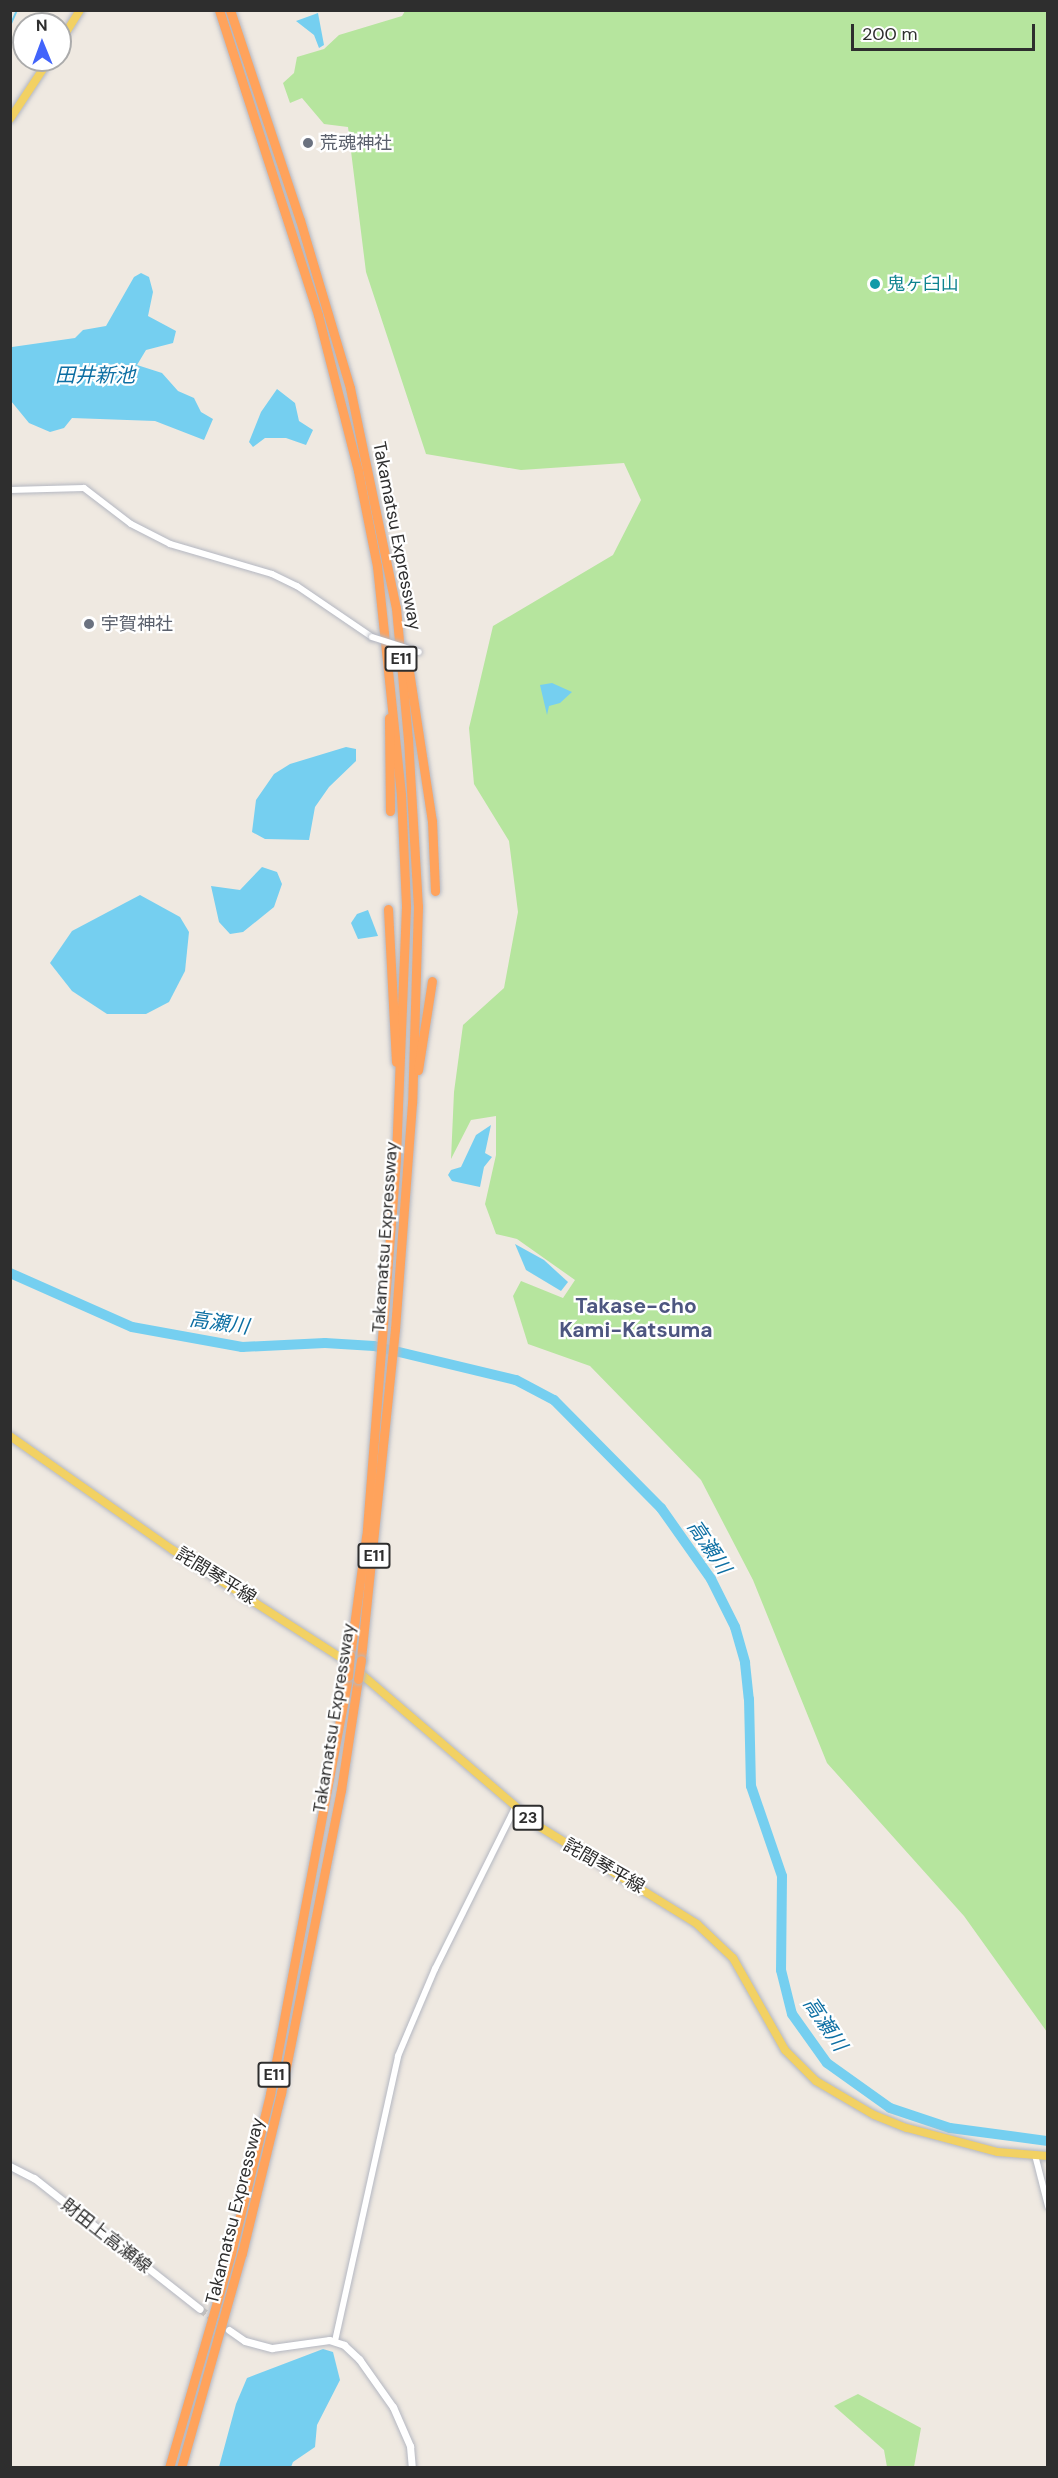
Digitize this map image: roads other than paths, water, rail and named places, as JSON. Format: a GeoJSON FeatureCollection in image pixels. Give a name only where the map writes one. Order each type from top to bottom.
{"type":"FeatureCollection","features":[{"type":"Feature","properties":{"kind":"highway","name":"Takamatsu Expressway"},"geometry":{"type":"LineString","coordinates":[[169,2468],[231,2253],[270,2094],[348,1676],[366,1537],[371,1450],[384,1327],[396,1160],[406,907],[400,784],[371,532],[339,390],[290,223],[219,10]]}},
{"type":"Feature","properties":{"kind":"highway","name":"Takamatsu Expressway"},"geometry":{"type":"LineString","coordinates":[[181,2468],[243,2253],[281,2093],[337,1813],[361,1660],[395,1329],[412,1103],[418,906],[402,667],[388,565],[369,468],[329,312],[230,10]]}},
{"type":"Feature","properties":{"kind":"highway"},"geometry":{"type":"LineString","coordinates":[[388,565],[422,738],[432,821],[435,891]]}},
{"type":"Feature","properties":{"kind":"highway"},"geometry":{"type":"LineString","coordinates":[[388,674],[390,811]]}},
{"type":"Feature","properties":{"kind":"highway"},"geometry":{"type":"LineString","coordinates":[[388,909],[396,1160]]}},
{"type":"Feature","properties":{"kind":"highway"},"geometry":{"type":"LineString","coordinates":[[412,1103],[432,981]]}},
{"type":"Feature","properties":{"kind":"main road"},"geometry":{"type":"LineString","coordinates":[[72,23],[80,10]]}},
{"type":"Feature","properties":{"kind":"main road"},"geometry":{"type":"LineString","coordinates":[[10,119],[41,72]]}},
{"type":"Feature","properties":{"kind":"main road","name":"詫間琴平線"},"geometry":{"type":"LineString","coordinates":[[10,1436],[173,1550],[346,1661],[515,1809],[569,1847],[672,1906],[716,1940],[750,1983],[785,2050],[799,2067],[834,2094],[907,2128],[998,2152],[1047,2156]]}},
{"type":"Feature","properties":{"kind":"main road","name":"財田上高瀬線"},"geometry":{"type":"LineString","coordinates":[[10,2166],[34,2178],[200,2308]]}},
{"type":"Feature","properties":{"kind":"main road"},"geometry":{"type":"LineString","coordinates":[[229,2330],[245,2341],[272,2348],[335,2341],[359,2359],[393,2407],[410,2446],[412,2468]]}},
{"type":"Feature","properties":{"kind":"street"},"geometry":{"type":"LineString","coordinates":[[10,490],[84,488],[131,524],[170,544],[272,574],[297,586],[372,638],[419,652]]}},
{"type":"Feature","properties":{"kind":"street"},"geometry":{"type":"LineString","coordinates":[[335,2341],[398,2056],[435,1968],[515,1809]]}},
{"type":"Feature","properties":{"kind":"street"},"geometry":{"type":"LineString","coordinates":[[1035,2155],[1047,2206]]}},
{"type":"Feature","properties":{"kind":"water"},"geometry":{"type":"Polygon","coordinates":[[[318,13],[324,45],[319,48],[314,35],[296,21],[318,13]]]}},
{"type":"Feature","properties":{"kind":"water","name":"田井新池"},"geometry":{"type":"Polygon","coordinates":[[[141,273],[149,277],[153,292],[148,316],[176,331],[173,343],[146,350],[137,365],[162,373],[178,391],[194,398],[201,412],[213,419],[204,440],[155,421],[72,418],[64,428],[50,432],[29,423],[11,401],[12,347],[75,338],[83,330],[106,326],[134,277],[141,273]]]}},
{"type":"Feature","properties":{"kind":"water"},"geometry":{"type":"Polygon","coordinates":[[[277,389],[295,403],[299,421],[313,430],[306,445],[286,438],[265,438],[253,447],[249,442],[261,412],[277,389]]]}},
{"type":"Feature","properties":{"kind":"water"},"geometry":{"type":"Polygon","coordinates":[[[552,683],[572,692],[560,703],[549,706],[547,715],[540,685],[552,683]]]}},
{"type":"Feature","properties":{"kind":"water"},"geometry":{"type":"Polygon","coordinates":[[[346,747],[356,749],[356,761],[329,787],[315,807],[309,840],[265,839],[252,832],[256,800],[274,774],[290,764],[346,747]]]}},
{"type":"Feature","properties":{"kind":"water"},"geometry":{"type":"Polygon","coordinates":[[[262,867],[277,872],[282,884],[274,907],[243,932],[230,934],[219,922],[211,886],[240,890],[262,867]]]}},
{"type":"Feature","properties":{"kind":"water"},"geometry":{"type":"Polygon","coordinates":[[[140,895],[180,917],[189,932],[185,971],[169,1002],[146,1014],[107,1014],[72,991],[50,963],[72,931],[140,895]]]}},
{"type":"Feature","properties":{"kind":"water"},"geometry":{"type":"Polygon","coordinates":[[[368,910],[378,936],[358,939],[351,923],[357,914],[368,910]]]}},
{"type":"Feature","properties":{"kind":"water"},"geometry":{"type":"Polygon","coordinates":[[[491,1125],[485,1153],[492,1157],[484,1167],[480,1187],[452,1181],[448,1175],[451,1170],[461,1167],[476,1135],[491,1125]]]}},
{"type":"Feature","properties":{"kind":"water"},"geometry":{"type":"Polygon","coordinates":[[[515,1244],[544,1260],[568,1282],[561,1291],[526,1270],[515,1244]]]}},
{"type":"Feature","properties":{"kind":"water"},"geometry":{"type":"Polygon","coordinates":[[[323,2349],[333,2352],[340,2380],[317,2425],[315,2447],[293,2462],[291,2467],[219,2467],[236,2404],[247,2378],[323,2349]]]}},
{"type":"Feature","properties":{"kind":"waterway"},"geometry":{"type":"LineString","coordinates":[[10,26],[17,10]]}},
{"type":"Feature","properties":{"kind":"waterway","name":"高瀬川"},"geometry":{"type":"LineString","coordinates":[[10,1273],[132,1327],[242,1347],[325,1343],[374,1346],[516,1380],[554,1400],[661,1508],[711,1579],[735,1627],[745,1663],[749,1699],[751,1786],[782,1876],[781,1970],[792,2014],[827,2063],[890,2108],[950,2128],[1048,2141]]}},
{"type":"Feature","properties":{"kind":"tunnel"},"geometry":{"type":"LineString","coordinates":[[200,2309],[225,2326]]}},
{"type":"Feature","properties":{"kind":"place","name":"荒魂神社"},"geometry":{"type":"Point","coordinates":[308,143]}},
{"type":"Feature","properties":{"kind":"place","name":"鬼ヶ臼山"},"geometry":{"type":"Point","coordinates":[875,284]}},
{"type":"Feature","properties":{"kind":"place","name":"宇賀神社"},"geometry":{"type":"Point","coordinates":[89,624]}},
{"type":"Feature","properties":{"kind":"district","name":"Takase-cho Kami-Katsuma"},"geometry":{"type":"Point","coordinates":[636,1318]}}]}
